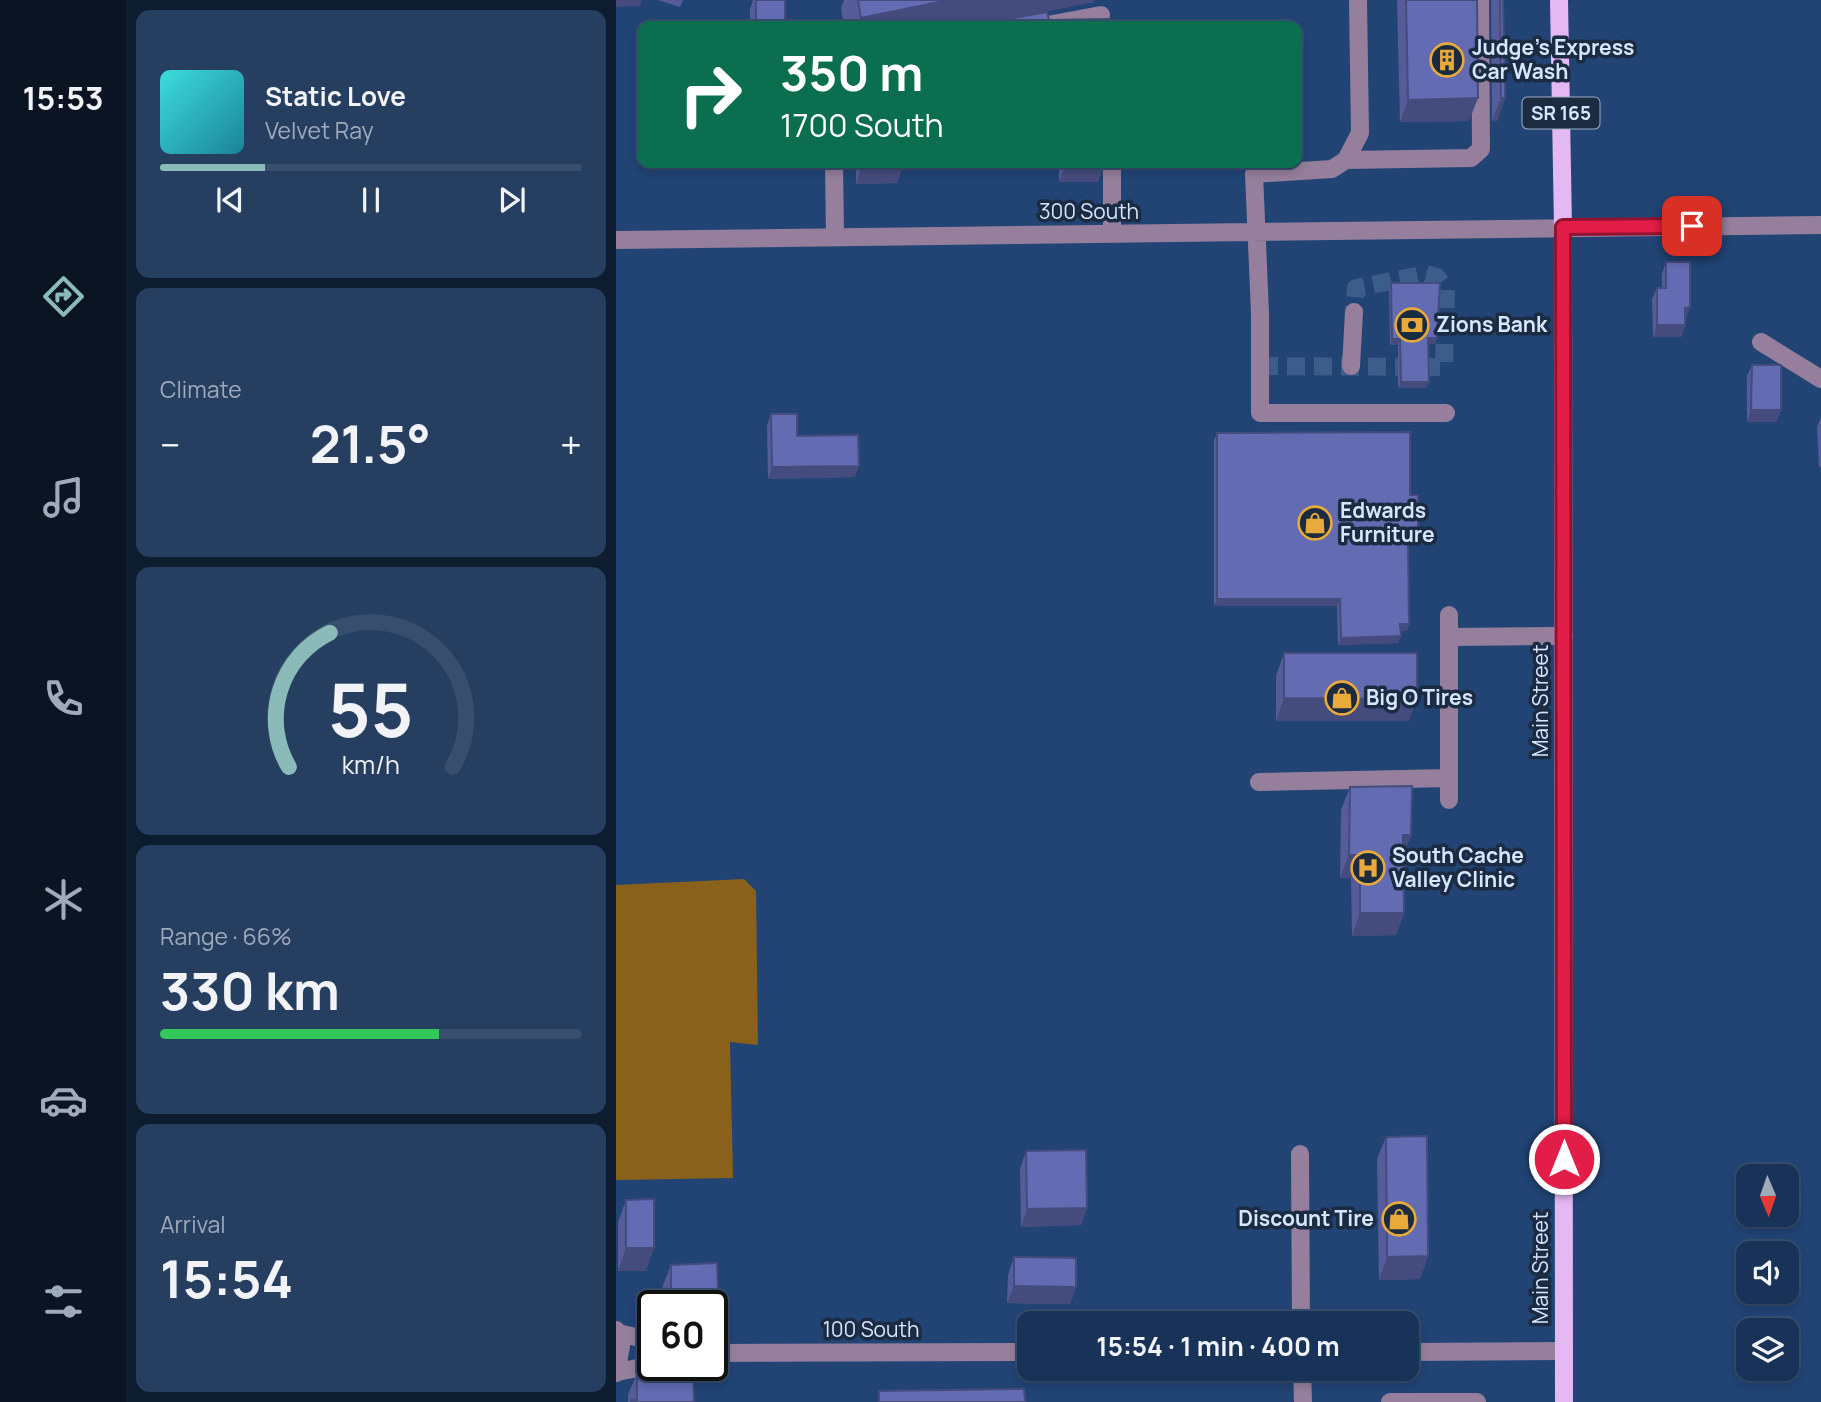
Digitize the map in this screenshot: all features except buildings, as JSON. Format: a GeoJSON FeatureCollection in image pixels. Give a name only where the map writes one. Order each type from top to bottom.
{"type":"FeatureCollection","features":[{"type":"Feature","properties":{"kind":"main road","name":"Main Street"},"geometry":{"type":"LineString","coordinates":[[1559,0],[1563,227],[1564,1402]]}},
{"type":"Feature","properties":{"kind":"street"},"geometry":{"type":"LineString","coordinates":[[1346,160],[1471,158],[1480,149],[1480,0]]}},
{"type":"Feature","properties":{"kind":"street"},"geometry":{"type":"LineString","coordinates":[[1357,1],[1360,132],[1346,160],[1332,169],[1254,174],[1260,313],[1260,413],[1446,413]]}},
{"type":"Feature","properties":{"kind":"street"},"geometry":{"type":"LineString","coordinates":[[1067,21],[1102,14]]}},
{"type":"Feature","properties":{"kind":"street"},"geometry":{"type":"LineString","coordinates":[[834,168],[835,237]]}},
{"type":"Feature","properties":{"kind":"street"},"geometry":{"type":"LineString","coordinates":[[1112,168],[1112,234]]}},
{"type":"Feature","properties":{"kind":"street","name":"300 South"},"geometry":{"type":"LineString","coordinates":[[616,240],[1821,225]]}},
{"type":"Feature","properties":{"kind":"street"},"geometry":{"type":"LineString","coordinates":[[1351,366],[1354,312]]}},
{"type":"Feature","properties":{"kind":"street"},"geometry":{"type":"LineString","coordinates":[[1761,342],[1821,379]]}},
{"type":"Feature","properties":{"kind":"street"},"geometry":{"type":"LineString","coordinates":[[1449,615],[1449,800]]}},
{"type":"Feature","properties":{"kind":"street"},"geometry":{"type":"LineString","coordinates":[[1449,637],[1564,636]]}},
{"type":"Feature","properties":{"kind":"street"},"geometry":{"type":"LineString","coordinates":[[1259,782],[1449,778]]}},
{"type":"Feature","properties":{"kind":"street"},"geometry":{"type":"LineString","coordinates":[[1300,1154],[1301,1311]]}},
{"type":"Feature","properties":{"kind":"street"},"geometry":{"type":"LineString","coordinates":[[637,1337],[617,1332],[621,1346],[616,1373],[637,1369]]}},
{"type":"Feature","properties":{"kind":"street"},"geometry":{"type":"LineString","coordinates":[[1419,1352],[1564,1351]]}},
{"type":"Feature","properties":{"kind":"street","name":"100 South"},"geometry":{"type":"LineString","coordinates":[[728,1353],[1017,1353]]}},
{"type":"Feature","properties":{"kind":"street"},"geometry":{"type":"LineString","coordinates":[[1302,1381],[1303,1402]]}},
{"type":"Feature","properties":{"kind":"street"},"geometry":{"type":"LineString","coordinates":[[1390,1402],[1477,1402]]}},
{"type":"Feature","properties":{"kind":"shaded area"},"geometry":{"type":"Polygon","coordinates":[[[744,879],[756,891],[758,1045],[730,1042],[733,1178],[616,1180],[616,885],[744,879]]]}},
{"type":"Feature","properties":{"kind":"tunnel"},"geometry":{"type":"LineString","coordinates":[[1260,366],[1444,367],[1446,290],[1437,277],[1426,274],[1356,288],[1354,312]]}},
{"type":"Feature","properties":{"kind":"place","name":"Judge's Express Car Wash"},"geometry":{"type":"Point","coordinates":[1447,60]}},
{"type":"Feature","properties":{"kind":"place","name":"Zions Bank"},"geometry":{"type":"Point","coordinates":[1412,325]}},
{"type":"Feature","properties":{"kind":"place","name":"Edwards Furniture"},"geometry":{"type":"Point","coordinates":[1315,523]}},
{"type":"Feature","properties":{"kind":"place","name":"Big O Tires"},"geometry":{"type":"Point","coordinates":[1342,698]}},
{"type":"Feature","properties":{"kind":"place","name":"South Cache Valley Clinic"},"geometry":{"type":"Point","coordinates":[1368,868]}},
{"type":"Feature","properties":{"kind":"place","name":"Discount Tire"},"geometry":{"type":"Point","coordinates":[1399,1219]}},
{"type":"Feature","properties":{"kind":"route"},"geometry":{"type":"LineString","coordinates":[[1564,1159],[1563,227],[1692,226]]}}]}
